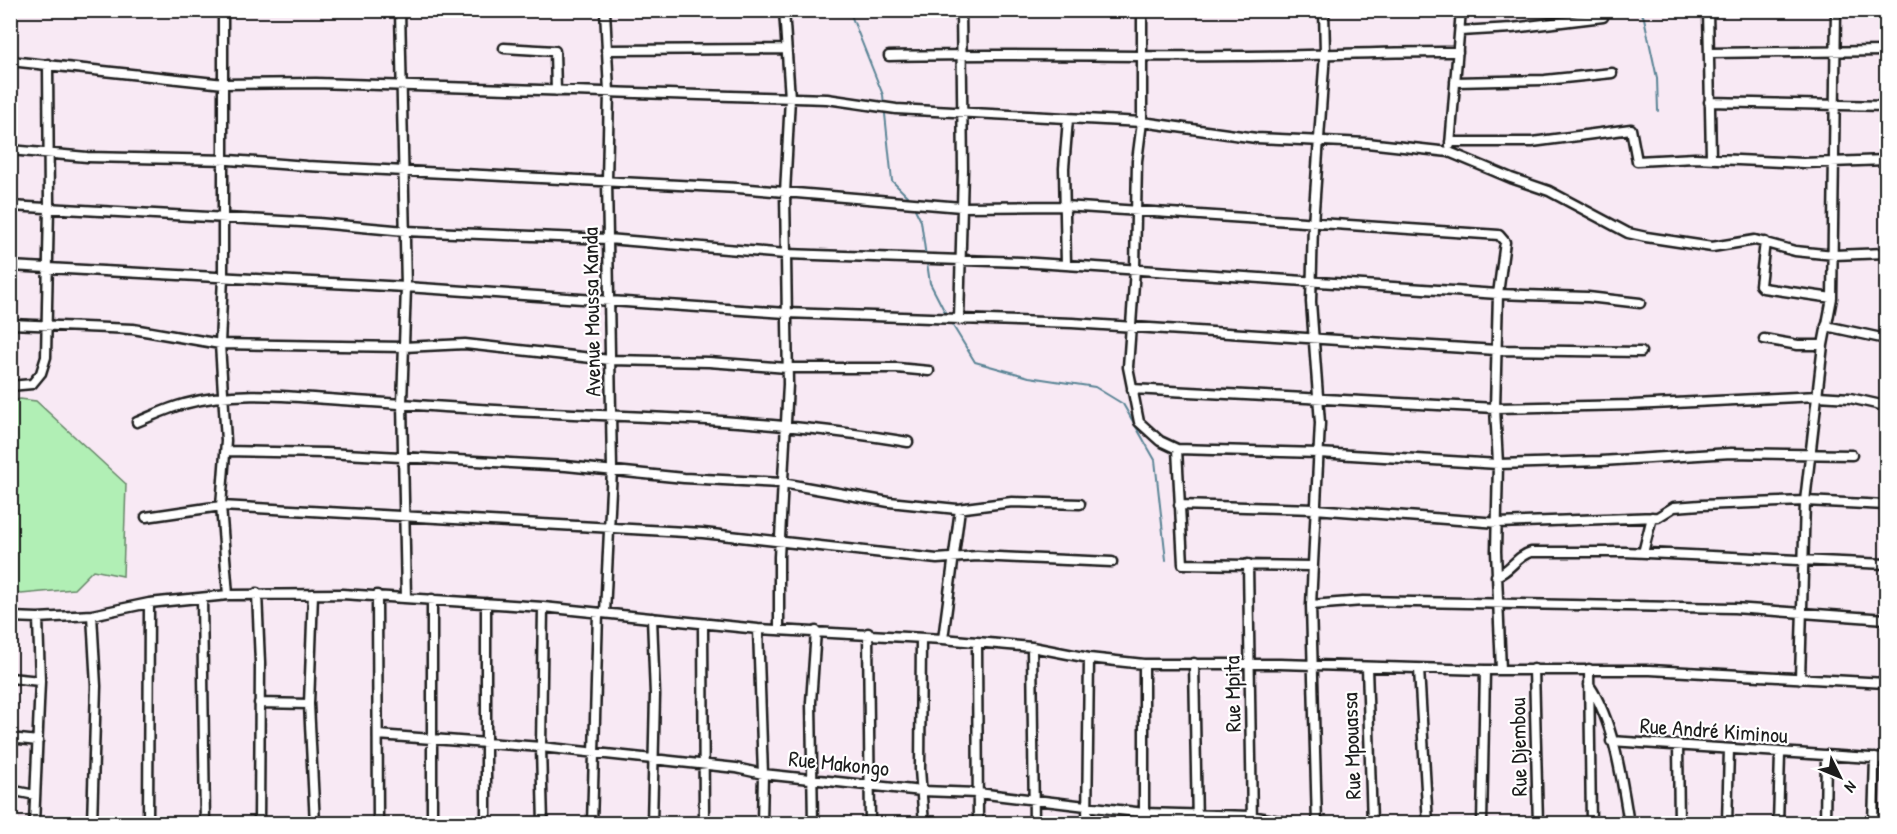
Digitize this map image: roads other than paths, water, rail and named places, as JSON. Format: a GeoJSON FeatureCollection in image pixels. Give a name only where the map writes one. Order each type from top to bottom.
{"type":"FeatureCollection","features":[{"type":"Feature","properties":{"kind":"street"},"geometry":{"type":"LineString","coordinates":[[223,10],[223,277],[220,344],[225,396],[226,451],[221,506],[228,595]]}},
{"type":"Feature","properties":{"kind":"street"},"geometry":{"type":"LineString","coordinates":[[400,10],[406,287],[402,403],[406,597]]}},
{"type":"Feature","properties":{"kind":"street","name":"Avenue Moussa Kanda"},"geometry":{"type":"LineString","coordinates":[[592,824],[602,613],[612,469],[607,181],[609,92],[605,10]]}},
{"type":"Feature","properties":{"kind":"street"},"geometry":{"type":"LineString","coordinates":[[778,629],[787,368],[785,193],[790,98],[784,10]]}},
{"type":"Feature","properties":{"kind":"street"},"geometry":{"type":"LineString","coordinates":[[959,320],[963,111],[960,54],[961,10]]}},
{"type":"Feature","properties":{"kind":"street"},"geometry":{"type":"LineString","coordinates":[[1142,10],[1142,122],[1137,161],[1135,269],[1128,367],[1139,422],[1160,441],[1176,449],[1319,453],[1498,464],[1601,461],[1731,453],[1852,455]]}},
{"type":"Feature","properties":{"kind":"street"},"geometry":{"type":"LineString","coordinates":[[1317,824],[1311,566],[1319,453],[1319,397],[1312,280],[1313,224],[1326,53],[1324,10]]}},
{"type":"Feature","properties":{"kind":"street"},"geometry":{"type":"LineString","coordinates":[[1449,152],[1461,10]]}},
{"type":"Feature","properties":{"kind":"street"},"geometry":{"type":"LineString","coordinates":[[1708,10],[1711,158]]}},
{"type":"Feature","properties":{"kind":"street"},"geometry":{"type":"LineString","coordinates":[[1800,679],[1802,559],[1806,501],[1823,345],[1832,298],[1836,10]]}},
{"type":"Feature","properties":{"kind":"street"},"geometry":{"type":"LineString","coordinates":[[1460,31],[1603,17]]}},
{"type":"Feature","properties":{"kind":"street"},"geometry":{"type":"LineString","coordinates":[[504,48],[555,51],[556,91]]}},
{"type":"Feature","properties":{"kind":"street"},"geometry":{"type":"LineString","coordinates":[[606,50],[786,49]]}},
{"type":"Feature","properties":{"kind":"street"},"geometry":{"type":"LineString","coordinates":[[1709,53],[1887,51]]}},
{"type":"Feature","properties":{"kind":"street"},"geometry":{"type":"LineString","coordinates":[[889,56],[960,54],[1242,56],[1458,52]]}},
{"type":"Feature","properties":{"kind":"street"},"geometry":{"type":"LineString","coordinates":[[10,61],[224,84],[402,86],[827,99],[896,109],[1142,122],[1256,138],[1449,152],[1549,191],[1628,233],[1712,247],[1755,240],[1796,251],[1834,255],[1887,253]]}},
{"type":"Feature","properties":{"kind":"street"},"geometry":{"type":"LineString","coordinates":[[10,386],[32,384],[41,373],[46,357],[49,206],[48,64]]}},
{"type":"Feature","properties":{"kind":"street"},"geometry":{"type":"LineString","coordinates":[[1455,82],[1545,80],[1612,73]]}},
{"type":"Feature","properties":{"kind":"street"},"geometry":{"type":"LineString","coordinates":[[1709,102],[1834,107],[1887,106]]}},
{"type":"Feature","properties":{"kind":"street"},"geometry":{"type":"LineString","coordinates":[[1066,264],[1064,168],[1068,119]]}},
{"type":"Feature","properties":{"kind":"street"},"geometry":{"type":"LineString","coordinates":[[1450,142],[1532,142],[1632,129],[1637,161],[1711,158],[1803,163],[1833,160],[1887,160]]}},
{"type":"Feature","properties":{"kind":"street"},"geometry":{"type":"LineString","coordinates":[[10,150],[87,157],[222,160],[607,181],[961,207],[1064,206],[1499,235],[1505,242],[1498,294],[1495,408],[1498,464],[1496,576],[1501,670]]}},
{"type":"Feature","properties":{"kind":"street"},"geometry":{"type":"LineString","coordinates":[[10,206],[49,206],[223,219],[318,223],[405,231],[608,239],[786,254],[1066,264],[1498,294],[1588,297],[1640,303]]}},
{"type":"Feature","properties":{"kind":"street"},"geometry":{"type":"LineString","coordinates":[[1765,242],[1760,272],[1760,285],[1763,288],[1832,298]]}},
{"type":"Feature","properties":{"kind":"street"},"geometry":{"type":"LineString","coordinates":[[10,266],[406,287],[609,303],[786,313],[1072,323],[1496,350],[1641,352]]}},
{"type":"Feature","properties":{"kind":"street"},"geometry":{"type":"LineString","coordinates":[[10,324],[133,329],[220,344],[404,347],[465,344],[610,360],[709,362],[787,368],[897,368],[929,371]]}},
{"type":"Feature","properties":{"kind":"street"},"geometry":{"type":"LineString","coordinates":[[1826,326],[1887,339]]}},
{"type":"Feature","properties":{"kind":"street"},"geometry":{"type":"LineString","coordinates":[[1764,339],[1798,345],[1823,345]]}},
{"type":"Feature","properties":{"kind":"street"},"geometry":{"type":"LineString","coordinates":[[1132,389],[1495,408],[1633,405],[1818,396],[1850,398],[1881,405]]}},
{"type":"Feature","properties":{"kind":"street"},"geometry":{"type":"LineString","coordinates":[[137,422],[184,404],[225,396],[297,396],[785,424],[908,442]]}},
{"type":"Feature","properties":{"kind":"street"},"geometry":{"type":"LineString","coordinates":[[1176,449],[1183,564],[1311,566]]}},
{"type":"Feature","properties":{"kind":"street"},"geometry":{"type":"LineString","coordinates":[[226,451],[326,453],[612,469],[684,478],[782,483],[889,502],[960,509],[1012,502],[1080,504]]}},
{"type":"Feature","properties":{"kind":"street"},"geometry":{"type":"LineString","coordinates":[[1179,505],[1315,508],[1498,523],[1658,517],[1674,507],[1806,501],[1887,505]]}},
{"type":"Feature","properties":{"kind":"street"},"geometry":{"type":"LineString","coordinates":[[146,517],[221,506],[607,527],[780,541],[937,559],[952,557],[1112,562]]}},
{"type":"Feature","properties":{"kind":"street"},"geometry":{"type":"LineString","coordinates":[[943,639],[960,509]]}},
{"type":"Feature","properties":{"kind":"street"},"geometry":{"type":"LineString","coordinates":[[1643,553],[1652,517]]}},
{"type":"Feature","properties":{"kind":"street"},"geometry":{"type":"LineString","coordinates":[[1496,576],[1506,573],[1523,554],[1531,552],[1643,553],[1887,564]]}},
{"type":"Feature","properties":{"kind":"street","name":"Rue Mpita"},"geometry":{"type":"LineString","coordinates":[[1248,564],[1252,820]]}},
{"type":"Feature","properties":{"kind":"street"},"geometry":{"type":"LineString","coordinates":[[256,593],[260,703],[259,824]]}},
{"type":"Feature","properties":{"kind":"street"},"geometry":{"type":"LineString","coordinates":[[10,616],[38,618],[92,615],[149,603],[256,593],[377,595],[543,607],[758,629],[868,633],[977,642],[1032,647],[1089,658],[1144,664],[1250,663],[1419,669],[1589,669],[1887,682]]}},
{"type":"Feature","properties":{"kind":"street"},"geometry":{"type":"LineString","coordinates":[[312,594],[309,704],[315,824]]}},
{"type":"Feature","properties":{"kind":"street"},"geometry":{"type":"LineString","coordinates":[[377,595],[378,824]]}},
{"type":"Feature","properties":{"kind":"street"},"geometry":{"type":"LineString","coordinates":[[202,598],[205,824]]}},
{"type":"Feature","properties":{"kind":"street"},"geometry":{"type":"LineString","coordinates":[[432,599],[430,738],[432,824]]}},
{"type":"Feature","properties":{"kind":"street"},"geometry":{"type":"LineString","coordinates":[[1311,605],[1363,601],[1734,608],[1887,619]]}},
{"type":"Feature","properties":{"kind":"street"},"geometry":{"type":"LineString","coordinates":[[148,824],[149,603]]}},
{"type":"Feature","properties":{"kind":"street"},"geometry":{"type":"LineString","coordinates":[[486,603],[486,824]]}},
{"type":"Feature","properties":{"kind":"street"},"geometry":{"type":"LineString","coordinates":[[543,607],[541,747],[543,824]]}},
{"type":"Feature","properties":{"kind":"street"},"geometry":{"type":"LineString","coordinates":[[92,615],[96,686],[92,824]]}},
{"type":"Feature","properties":{"kind":"street"},"geometry":{"type":"LineString","coordinates":[[34,824],[40,681],[38,618]]}},
{"type":"Feature","properties":{"kind":"street"},"geometry":{"type":"LineString","coordinates":[[652,618],[652,824]]}},
{"type":"Feature","properties":{"kind":"street"},"geometry":{"type":"LineString","coordinates":[[703,624],[704,824]]}},
{"type":"Feature","properties":{"kind":"street"},"geometry":{"type":"LineString","coordinates":[[758,629],[763,774],[762,824]]}},
{"type":"Feature","properties":{"kind":"street"},"geometry":{"type":"LineString","coordinates":[[813,824],[811,702],[816,631]]}},
{"type":"Feature","properties":{"kind":"street"},"geometry":{"type":"LineString","coordinates":[[868,633],[870,824]]}},
{"type":"Feature","properties":{"kind":"street"},"geometry":{"type":"LineString","coordinates":[[921,638],[924,824]]}},
{"type":"Feature","properties":{"kind":"street"},"geometry":{"type":"LineString","coordinates":[[977,642],[978,824]]}},
{"type":"Feature","properties":{"kind":"street"},"geometry":{"type":"LineString","coordinates":[[1032,647],[1034,824]]}},
{"type":"Feature","properties":{"kind":"street"},"geometry":{"type":"LineString","coordinates":[[1087,824],[1089,658]]}},
{"type":"Feature","properties":{"kind":"street"},"geometry":{"type":"LineString","coordinates":[[1194,663],[1197,819]]}},
{"type":"Feature","properties":{"kind":"street"},"geometry":{"type":"LineString","coordinates":[[1144,664],[1144,824]]}},
{"type":"Feature","properties":{"kind":"street","name":"Rue Mpouassa"},"geometry":{"type":"LineString","coordinates":[[1367,667],[1372,824]]}},
{"type":"Feature","properties":{"kind":"street"},"geometry":{"type":"LineString","coordinates":[[1419,669],[1428,824]]}},
{"type":"Feature","properties":{"kind":"street","name":"Rue Djembou"},"geometry":{"type":"LineString","coordinates":[[1534,669],[1538,824]]}},
{"type":"Feature","properties":{"kind":"street"},"geometry":{"type":"LineString","coordinates":[[1589,669],[1591,824]]}},
{"type":"Feature","properties":{"kind":"street"},"geometry":{"type":"LineString","coordinates":[[1482,824],[1485,670]]}},
{"type":"Feature","properties":{"kind":"street"},"geometry":{"type":"LineString","coordinates":[[10,678],[40,681]]}},
{"type":"Feature","properties":{"kind":"street"},"geometry":{"type":"LineString","coordinates":[[1589,685],[1601,702],[1629,824]]}},
{"type":"Feature","properties":{"kind":"street"},"geometry":{"type":"LineString","coordinates":[[260,703],[309,704]]}},
{"type":"Feature","properties":{"kind":"street","name":"Rue Makongo"},"geometry":{"type":"LineString","coordinates":[[378,735],[595,752],[702,764],[763,774],[922,791],[978,793],[1197,819],[1297,824]]}},
{"type":"Feature","properties":{"kind":"street"},"geometry":{"type":"LineString","coordinates":[[10,738],[38,741]]}},
{"type":"Feature","properties":{"kind":"street","name":"Rue André Kiminou"},"geometry":{"type":"LineString","coordinates":[[1611,741],[1678,744],[1780,754],[1887,759]]}},
{"type":"Feature","properties":{"kind":"street"},"geometry":{"type":"LineString","coordinates":[[1678,744],[1679,824]]}},
{"type":"Feature","properties":{"kind":"street"},"geometry":{"type":"LineString","coordinates":[[1727,824],[1729,749]]}},
{"type":"Feature","properties":{"kind":"street"},"geometry":{"type":"LineString","coordinates":[[1778,824],[1780,754]]}},
{"type":"Feature","properties":{"kind":"street"},"geometry":{"type":"LineString","coordinates":[[1825,824],[1826,755]]}},
{"type":"Feature","properties":{"kind":"street"},"geometry":{"type":"LineString","coordinates":[[1873,824],[1875,758]]}},
{"type":"Feature","properties":{"kind":"street"},"geometry":{"type":"LineString","coordinates":[[10,790],[35,795]]}},
{"type":"Feature","properties":{"kind":"waterway"},"geometry":{"type":"LineString","coordinates":[[849,10],[883,95],[892,181],[911,200]]}},
{"type":"Feature","properties":{"kind":"waterway"},"geometry":{"type":"LineString","coordinates":[[1640,10],[1644,18],[1657,78],[1658,111]]}},
{"type":"Feature","properties":{"kind":"waterway"},"geometry":{"type":"LineString","coordinates":[[913,205],[921,221],[926,257]]}},
{"type":"Feature","properties":{"kind":"waterway"},"geometry":{"type":"LineString","coordinates":[[927,263],[930,283],[947,316]]}},
{"type":"Feature","properties":{"kind":"waterway"},"geometry":{"type":"LineString","coordinates":[[950,321],[975,362],[1029,377],[1095,387],[1123,404],[1155,460],[1166,560]]}}]}
